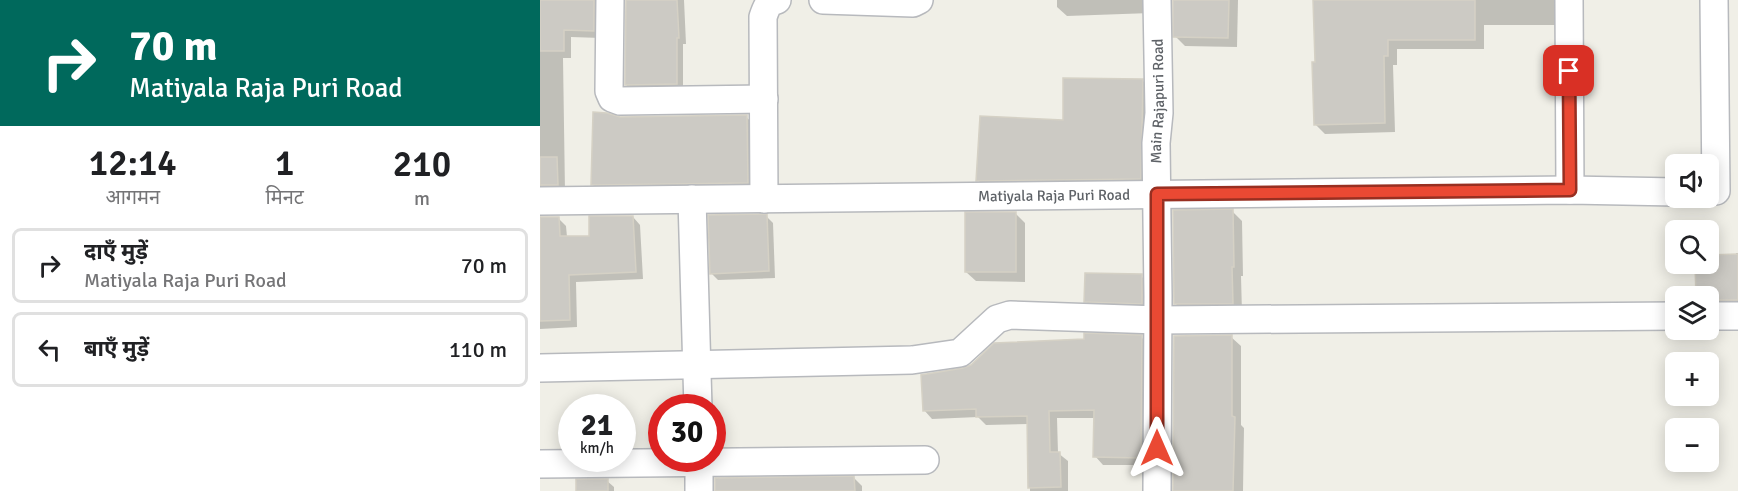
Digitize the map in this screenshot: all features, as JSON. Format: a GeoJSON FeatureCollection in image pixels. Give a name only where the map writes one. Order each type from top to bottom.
{"type":"FeatureCollection","features":[{"type":"Feature","properties":{"kind":"street"},"geometry":{"type":"LineString","coordinates":[[610,0],[609,83],[612,98],[620,101],[764,99]]}},
{"type":"Feature","properties":{"kind":"street"},"geometry":{"type":"LineString","coordinates":[[764,199],[763,17],[766,7],[777,0]]}},
{"type":"Feature","properties":{"kind":"street"},"geometry":{"type":"LineString","coordinates":[[823,0],[913,3],[919,0]]}},
{"type":"Feature","properties":{"kind":"street","name":"Main Rajapuri Road"},"geometry":{"type":"LineString","coordinates":[[1157,0],[1159,113],[1156,143],[1157,491]]}},
{"type":"Feature","properties":{"kind":"street"},"geometry":{"type":"LineString","coordinates":[[1569,0],[1570,190]]}},
{"type":"Feature","properties":{"kind":"street"},"geometry":{"type":"LineString","coordinates":[[1712,154],[1714,0]]}},
{"type":"Feature","properties":{"kind":"street","name":"Matiyala Raja Puri Road"},"geometry":{"type":"LineString","coordinates":[[540,201],[1570,190],[1665,192]]}},
{"type":"Feature","properties":{"kind":"street"},"geometry":{"type":"LineString","coordinates":[[692,200],[698,394]]}},
{"type":"Feature","properties":{"kind":"street"},"geometry":{"type":"LineString","coordinates":[[540,368],[912,360],[960,353],[997,319],[1010,315],[1158,320],[1665,316]]}},
{"type":"Feature","properties":{"kind":"street"},"geometry":{"type":"LineString","coordinates":[[1719,316],[1738,316]]}},
{"type":"Feature","properties":{"kind":"street"},"geometry":{"type":"LineString","coordinates":[[726,461],[925,460]]}},
{"type":"Feature","properties":{"kind":"street"},"geometry":{"type":"LineString","coordinates":[[540,464],[648,462]]}},
{"type":"Feature","properties":{"kind":"street"},"geometry":{"type":"LineString","coordinates":[[699,472],[699,491]]}},
{"type":"Feature","properties":{"kind":"building"},"geometry":{"type":"Polygon","coordinates":[[[540,0],[594,0],[594,31],[564,30],[564,51],[540,51],[540,0]]]}},
{"type":"Feature","properties":{"kind":"building"},"geometry":{"type":"Polygon","coordinates":[[[626,0],[677,0],[679,38],[677,38],[677,84],[625,85],[626,0]]]}},
{"type":"Feature","properties":{"kind":"building"},"geometry":{"type":"Polygon","coordinates":[[[1173,0],[1229,0],[1228,38],[1173,37],[1173,0]]]}},
{"type":"Feature","properties":{"kind":"building"},"geometry":{"type":"Polygon","coordinates":[[[1313,0],[1475,0],[1475,40],[1388,40],[1388,56],[1384,56],[1385,123],[1314,125],[1313,0]]]}},
{"type":"Feature","properties":{"kind":"building"},"geometry":{"type":"Polygon","coordinates":[[[1063,78],[1143,79],[1141,179],[976,181],[980,116],[1063,120],[1063,78]]]}},
{"type":"Feature","properties":{"kind":"building"},"geometry":{"type":"Polygon","coordinates":[[[593,112],[620,117],[747,115],[748,183],[591,185],[593,112]]]}},
{"type":"Feature","properties":{"kind":"building"},"geometry":{"type":"Polygon","coordinates":[[[540,157],[557,157],[558,185],[540,185],[540,157]]]}},
{"type":"Feature","properties":{"kind":"building"},"geometry":{"type":"Polygon","coordinates":[[[1233,209],[1233,304],[1174,304],[1173,210],[1233,209]]]}},
{"type":"Feature","properties":{"kind":"building"},"geometry":{"type":"Polygon","coordinates":[[[965,212],[1016,212],[1016,272],[965,272],[965,212]]]}},
{"type":"Feature","properties":{"kind":"building"},"geometry":{"type":"Polygon","coordinates":[[[767,214],[769,271],[710,274],[708,215],[767,214]]]}},
{"type":"Feature","properties":{"kind":"building"},"geometry":{"type":"Polygon","coordinates":[[[589,216],[633,216],[636,272],[569,275],[570,320],[540,321],[540,217],[559,217],[560,236],[589,236],[589,216]]]}},
{"type":"Feature","properties":{"kind":"building"},"geometry":{"type":"Polygon","coordinates":[[[1738,254],[1738,300],[1719,300],[1719,286],[1696,286],[1695,274],[1719,274],[1719,255],[1738,254]]]}},
{"type":"Feature","properties":{"kind":"building"},"geometry":{"type":"Polygon","coordinates":[[[1085,273],[1142,274],[1142,304],[1084,302],[1085,273]]]}},
{"type":"Feature","properties":{"kind":"building"},"geometry":{"type":"Polygon","coordinates":[[[1084,333],[1142,335],[1141,458],[1093,457],[1094,410],[1049,411],[1050,452],[1060,452],[1061,487],[1028,488],[1027,416],[976,417],[976,409],[923,411],[921,375],[971,365],[994,343],[1084,339],[1084,333]]]}},
{"type":"Feature","properties":{"kind":"building"},"geometry":{"type":"Polygon","coordinates":[[[1232,335],[1232,416],[1235,417],[1233,491],[1173,491],[1174,336],[1232,335]]]}},
{"type":"Feature","properties":{"kind":"building"},"geometry":{"type":"Polygon","coordinates":[[[854,476],[855,491],[715,491],[715,478],[854,476]]]}},
{"type":"Feature","properties":{"kind":"building"},"geometry":{"type":"Polygon","coordinates":[[[576,479],[608,479],[608,491],[576,491],[576,479]]]}},
{"type":"Feature","properties":{"kind":"route"},"geometry":{"type":"LineString","coordinates":[[1157,448],[1157,194],[1570,190],[1569,71]]}}]}
